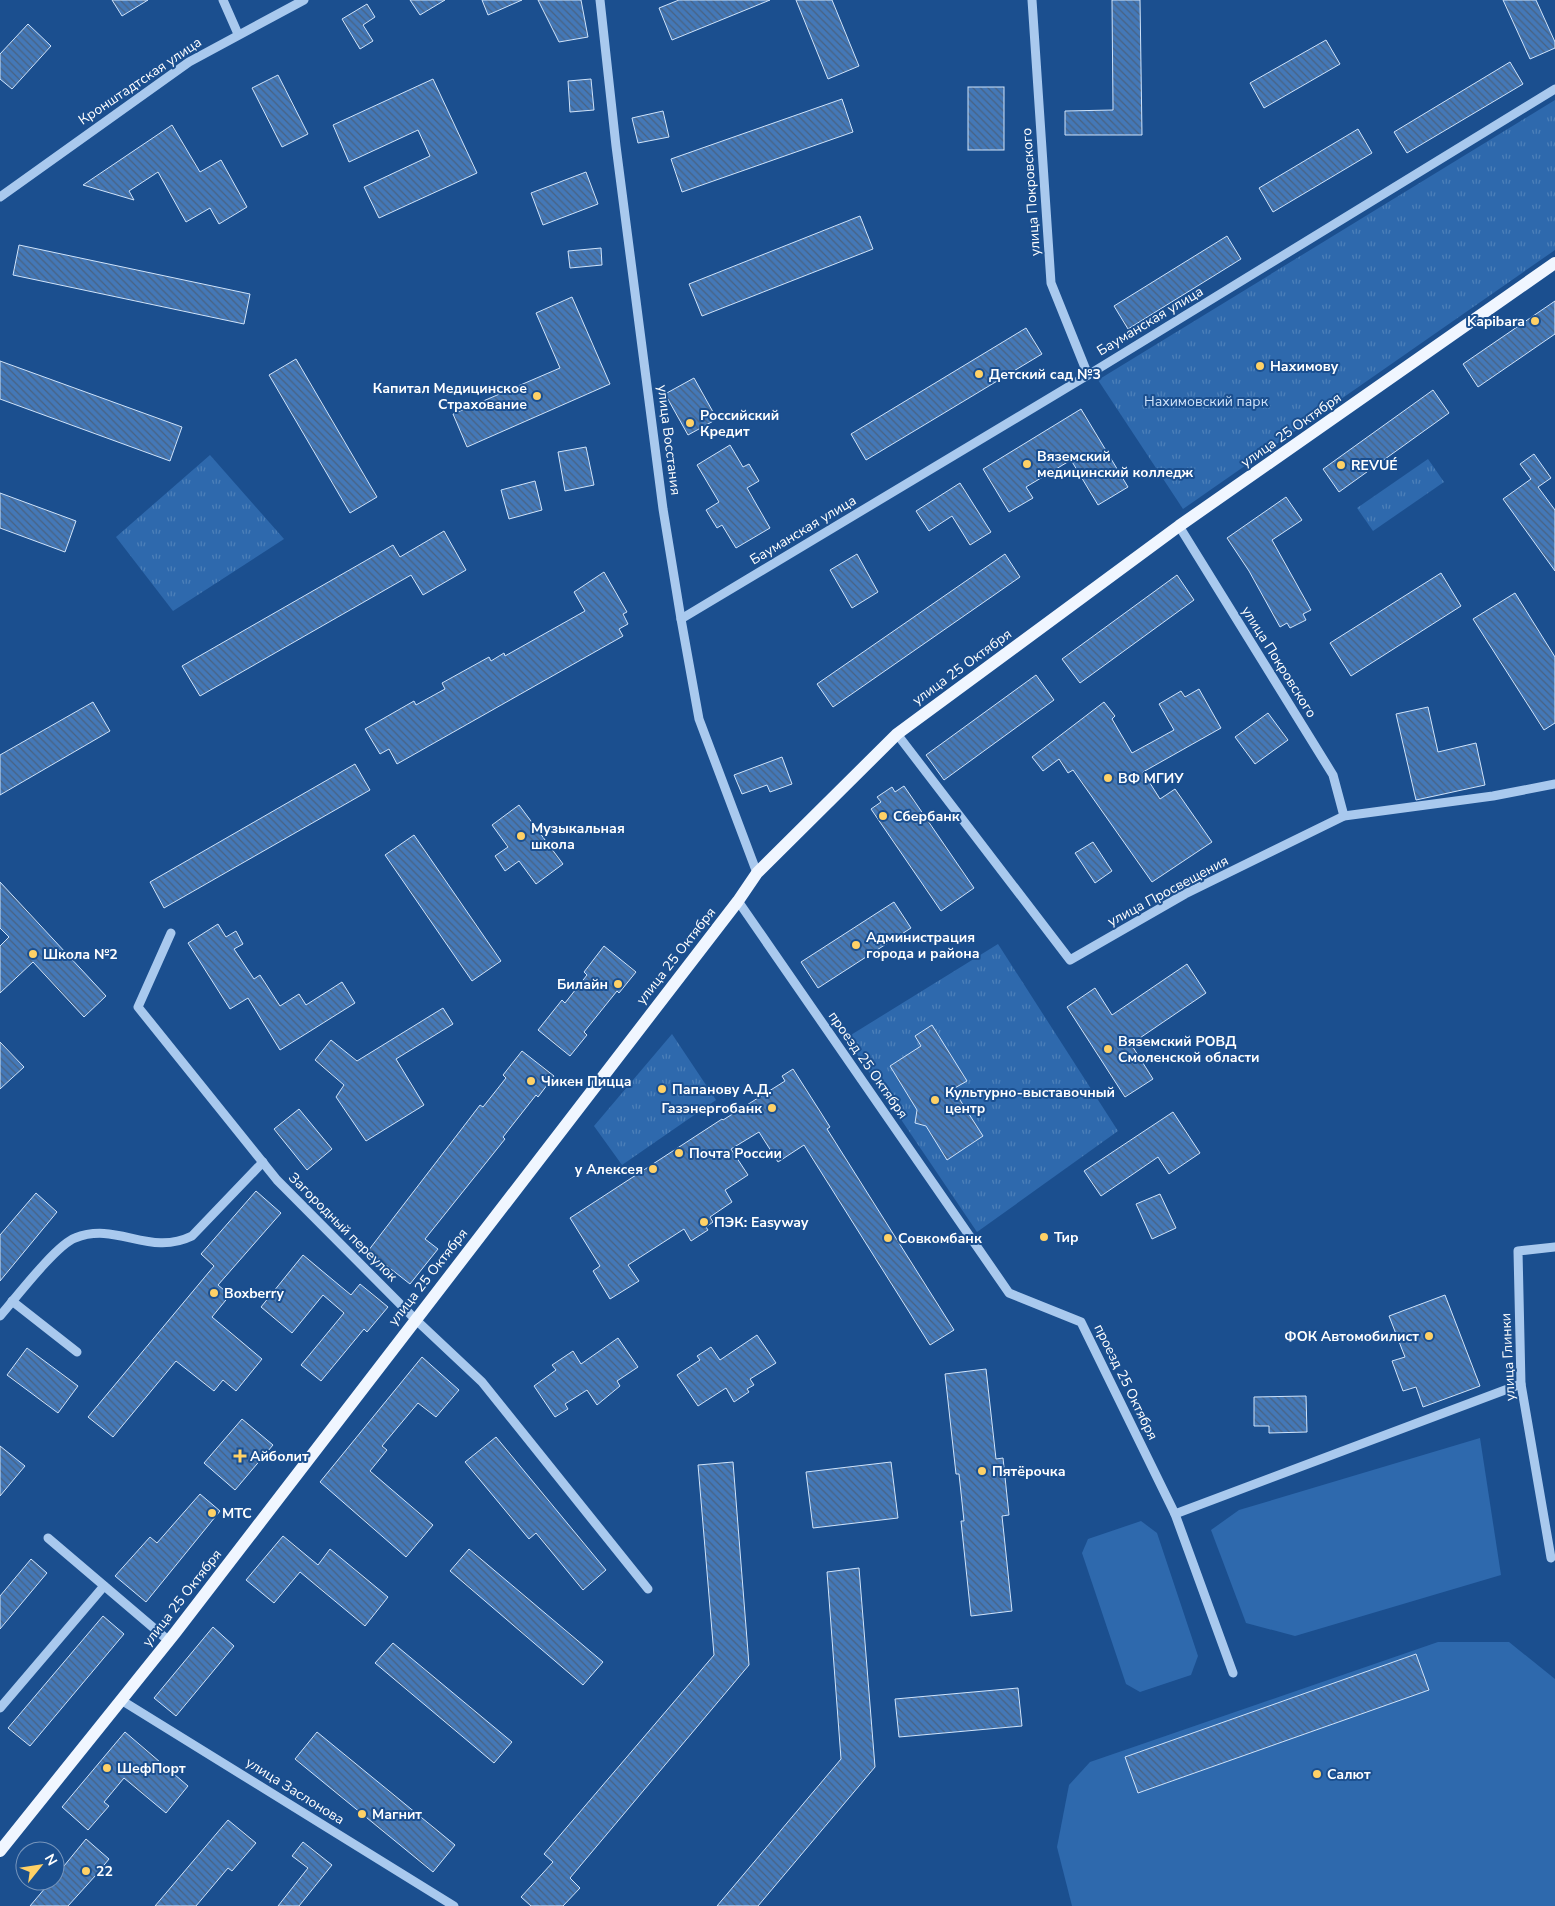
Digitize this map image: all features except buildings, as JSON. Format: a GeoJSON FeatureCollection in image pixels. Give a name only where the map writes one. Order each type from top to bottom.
{"type":"FeatureCollection","features":[{"type":"Feature","properties":{"kind":"main road","name":"улица 25 Октября"},"geometry":{"type":"LineString","coordinates":[[0,1851],[169,1640],[738,901],[757,872],[897,734],[1179,526],[1555,264]]}},
{"type":"Feature","properties":{"kind":"street"},"geometry":{"type":"LineString","coordinates":[[223,0],[238,34]]}},
{"type":"Feature","properties":{"kind":"street","name":"Кронштадтская улица"},"geometry":{"type":"LineString","coordinates":[[0,197],[189,62],[304,0]]}},
{"type":"Feature","properties":{"kind":"street","name":"улица Восстания"},"geometry":{"type":"LineString","coordinates":[[600,0],[616,146],[664,509],[681,620],[699,719],[757,872]]}},
{"type":"Feature","properties":{"kind":"street","name":"улица Покровского"},"geometry":{"type":"LineString","coordinates":[[1032,0],[1051,283],[1088,375]]}},
{"type":"Feature","properties":{"kind":"street","name":"Бауманская улица"},"geometry":{"type":"LineString","coordinates":[[681,620],[1088,375],[1555,89]]}},
{"type":"Feature","properties":{"kind":"street","name":"улица Покровского"},"geometry":{"type":"LineString","coordinates":[[1179,526],[1332,775],[1344,816]]}},
{"type":"Feature","properties":{"kind":"street","name":"улица Просвещения"},"geometry":{"type":"LineString","coordinates":[[897,734],[1070,960],[1185,894],[1344,816],[1493,796],[1555,784]]}},
{"type":"Feature","properties":{"kind":"street","name":"проезд 25 Октября"},"geometry":{"type":"LineString","coordinates":[[738,901],[1009,1293],[1081,1322],[1175,1514],[1233,1673]]}},
{"type":"Feature","properties":{"kind":"street","name":"Загородный переулок"},"geometry":{"type":"LineString","coordinates":[[171,933],[138,1007],[277,1180],[415,1319],[482,1382],[648,1589]]}},
{"type":"Feature","properties":{"kind":"street"},"geometry":{"type":"LineString","coordinates":[[0,1316],[39,1270],[74,1238],[96,1233],[114,1234],[155,1244],[176,1244],[192,1236],[263,1162]]}},
{"type":"Feature","properties":{"kind":"street","name":"улица Глинки"},"geometry":{"type":"LineString","coordinates":[[1551,1558],[1521,1384],[1518,1251],[1555,1247]]}},
{"type":"Feature","properties":{"kind":"street"},"geometry":{"type":"LineString","coordinates":[[12,1301],[78,1352]]}},
{"type":"Feature","properties":{"kind":"street"},"geometry":{"type":"LineString","coordinates":[[1175,1514],[1521,1384]]}},
{"type":"Feature","properties":{"kind":"street"},"geometry":{"type":"LineString","coordinates":[[48,1538],[169,1640]]}},
{"type":"Feature","properties":{"kind":"street"},"geometry":{"type":"LineString","coordinates":[[0,1708],[104,1586]]}},
{"type":"Feature","properties":{"kind":"street","name":"улица Заслонова"},"geometry":{"type":"LineString","coordinates":[[121,1700],[454,1906]]}},
{"type":"Feature","properties":{"kind":"green space","name":"Нахимовский парк"},"geometry":{"type":"Polygon","coordinates":[[[1555,100],[1555,250],[1183,509],[1098,380],[1555,100]]]}},
{"type":"Feature","properties":{"kind":"green space"},"geometry":{"type":"Polygon","coordinates":[[[210,455],[284,539],[173,611],[116,537],[210,455]]]}},
{"type":"Feature","properties":{"kind":"green space"},"geometry":{"type":"Polygon","coordinates":[[[1428,459],[1444,482],[1373,531],[1357,508],[1428,459]]]}},
{"type":"Feature","properties":{"kind":"green space"},"geometry":{"type":"Polygon","coordinates":[[[998,944],[1118,1131],[977,1232],[846,1038],[998,944]]]}},
{"type":"Feature","properties":{"kind":"green space"},"geometry":{"type":"Polygon","coordinates":[[[672,1034],[716,1100],[622,1165],[594,1126],[672,1034]]]}},
{"type":"Feature","properties":{"kind":"green space"},"geometry":{"type":"Polygon","coordinates":[[[1480,1438],[1501,1575],[1295,1636],[1246,1623],[1211,1530],[1239,1510],[1480,1438]]]}},
{"type":"Feature","properties":{"kind":"green space"},"geometry":{"type":"Polygon","coordinates":[[[1141,1521],[1157,1533],[1198,1656],[1191,1675],[1140,1692],[1126,1684],[1082,1553],[1088,1539],[1141,1521]]]}},
{"type":"Feature","properties":{"kind":"green space","name":"Салют"},"geometry":{"type":"Polygon","coordinates":[[[1438,1642],[1509,1642],[1555,1679],[1555,1906],[1072,1906],[1057,1847],[1069,1785],[1090,1762],[1438,1642]]]}},
{"type":"Feature","properties":{"kind":"place","name":"Kapibara"},"geometry":{"type":"Point","coordinates":[1535,321]}},
{"type":"Feature","properties":{"kind":"place","name":"Нахимову"},"geometry":{"type":"Point","coordinates":[1260,366]}},
{"type":"Feature","properties":{"kind":"place","name":"Детский сад №3"},"geometry":{"type":"Point","coordinates":[979,374]}},
{"type":"Feature","properties":{"kind":"place","name":"Капитал Медицинское Страхование"},"geometry":{"type":"Point","coordinates":[537,396]}},
{"type":"Feature","properties":{"kind":"place","name":"Российский Кредит"},"geometry":{"type":"Point","coordinates":[690,423]}},
{"type":"Feature","properties":{"kind":"place","name":"Вяземский медицинский колледж"},"geometry":{"type":"Point","coordinates":[1027,464]}},
{"type":"Feature","properties":{"kind":"place","name":"REVUÉ"},"geometry":{"type":"Point","coordinates":[1341,465]}},
{"type":"Feature","properties":{"kind":"place","name":"ВФ МГИУ"},"geometry":{"type":"Point","coordinates":[1108,778]}},
{"type":"Feature","properties":{"kind":"place","name":"Сбербанк"},"geometry":{"type":"Point","coordinates":[883,816]}},
{"type":"Feature","properties":{"kind":"place","name":"Музыкальная школа"},"geometry":{"type":"Point","coordinates":[521,836]}},
{"type":"Feature","properties":{"kind":"place","name":"Администрация города и района"},"geometry":{"type":"Point","coordinates":[856,945]}},
{"type":"Feature","properties":{"kind":"place","name":"Школа №2"},"geometry":{"type":"Point","coordinates":[33,954]}},
{"type":"Feature","properties":{"kind":"place","name":"Билайн"},"geometry":{"type":"Point","coordinates":[618,984]}},
{"type":"Feature","properties":{"kind":"place","name":"Вяземский РОВД Смоленской области"},"geometry":{"type":"Point","coordinates":[1108,1049]}},
{"type":"Feature","properties":{"kind":"place","name":"Чикен Пицца"},"geometry":{"type":"Point","coordinates":[531,1081]}},
{"type":"Feature","properties":{"kind":"place","name":"Папанову А.Д."},"geometry":{"type":"Point","coordinates":[662,1089]}},
{"type":"Feature","properties":{"kind":"place","name":"Культурно-выставочный центр"},"geometry":{"type":"Point","coordinates":[935,1100]}},
{"type":"Feature","properties":{"kind":"place","name":"Газэнергобанк"},"geometry":{"type":"Point","coordinates":[772,1108]}},
{"type":"Feature","properties":{"kind":"place","name":"Почта России"},"geometry":{"type":"Point","coordinates":[679,1153]}},
{"type":"Feature","properties":{"kind":"place","name":"у Алексея"},"geometry":{"type":"Point","coordinates":[653,1169]}},
{"type":"Feature","properties":{"kind":"place","name":"ПЭК: Easyway"},"geometry":{"type":"Point","coordinates":[704,1222]}},
{"type":"Feature","properties":{"kind":"place","name":"Тир"},"geometry":{"type":"Point","coordinates":[1044,1237]}},
{"type":"Feature","properties":{"kind":"place","name":"Совкомбанк"},"geometry":{"type":"Point","coordinates":[888,1238]}},
{"type":"Feature","properties":{"kind":"place","name":"Boxberry"},"geometry":{"type":"Point","coordinates":[214,1293]}},
{"type":"Feature","properties":{"kind":"place","name":"ФОК Автомобилист"},"geometry":{"type":"Point","coordinates":[1429,1336]}},
{"type":"Feature","properties":{"kind":"place","name":"Айболит"},"geometry":{"type":"Point","coordinates":[240,1456]}},
{"type":"Feature","properties":{"kind":"place","name":"Пятёрочка"},"geometry":{"type":"Point","coordinates":[982,1471]}},
{"type":"Feature","properties":{"kind":"place","name":"МТС"},"geometry":{"type":"Point","coordinates":[212,1513]}},
{"type":"Feature","properties":{"kind":"place","name":"ШефПорт"},"geometry":{"type":"Point","coordinates":[107,1768]}},
{"type":"Feature","properties":{"kind":"place","name":"Салют"},"geometry":{"type":"Point","coordinates":[1317,1774]}},
{"type":"Feature","properties":{"kind":"place","name":"Магнит"},"geometry":{"type":"Point","coordinates":[362,1814]}},
{"type":"Feature","properties":{"kind":"place","name":"22"},"geometry":{"type":"Point","coordinates":[86,1871]}}]}
